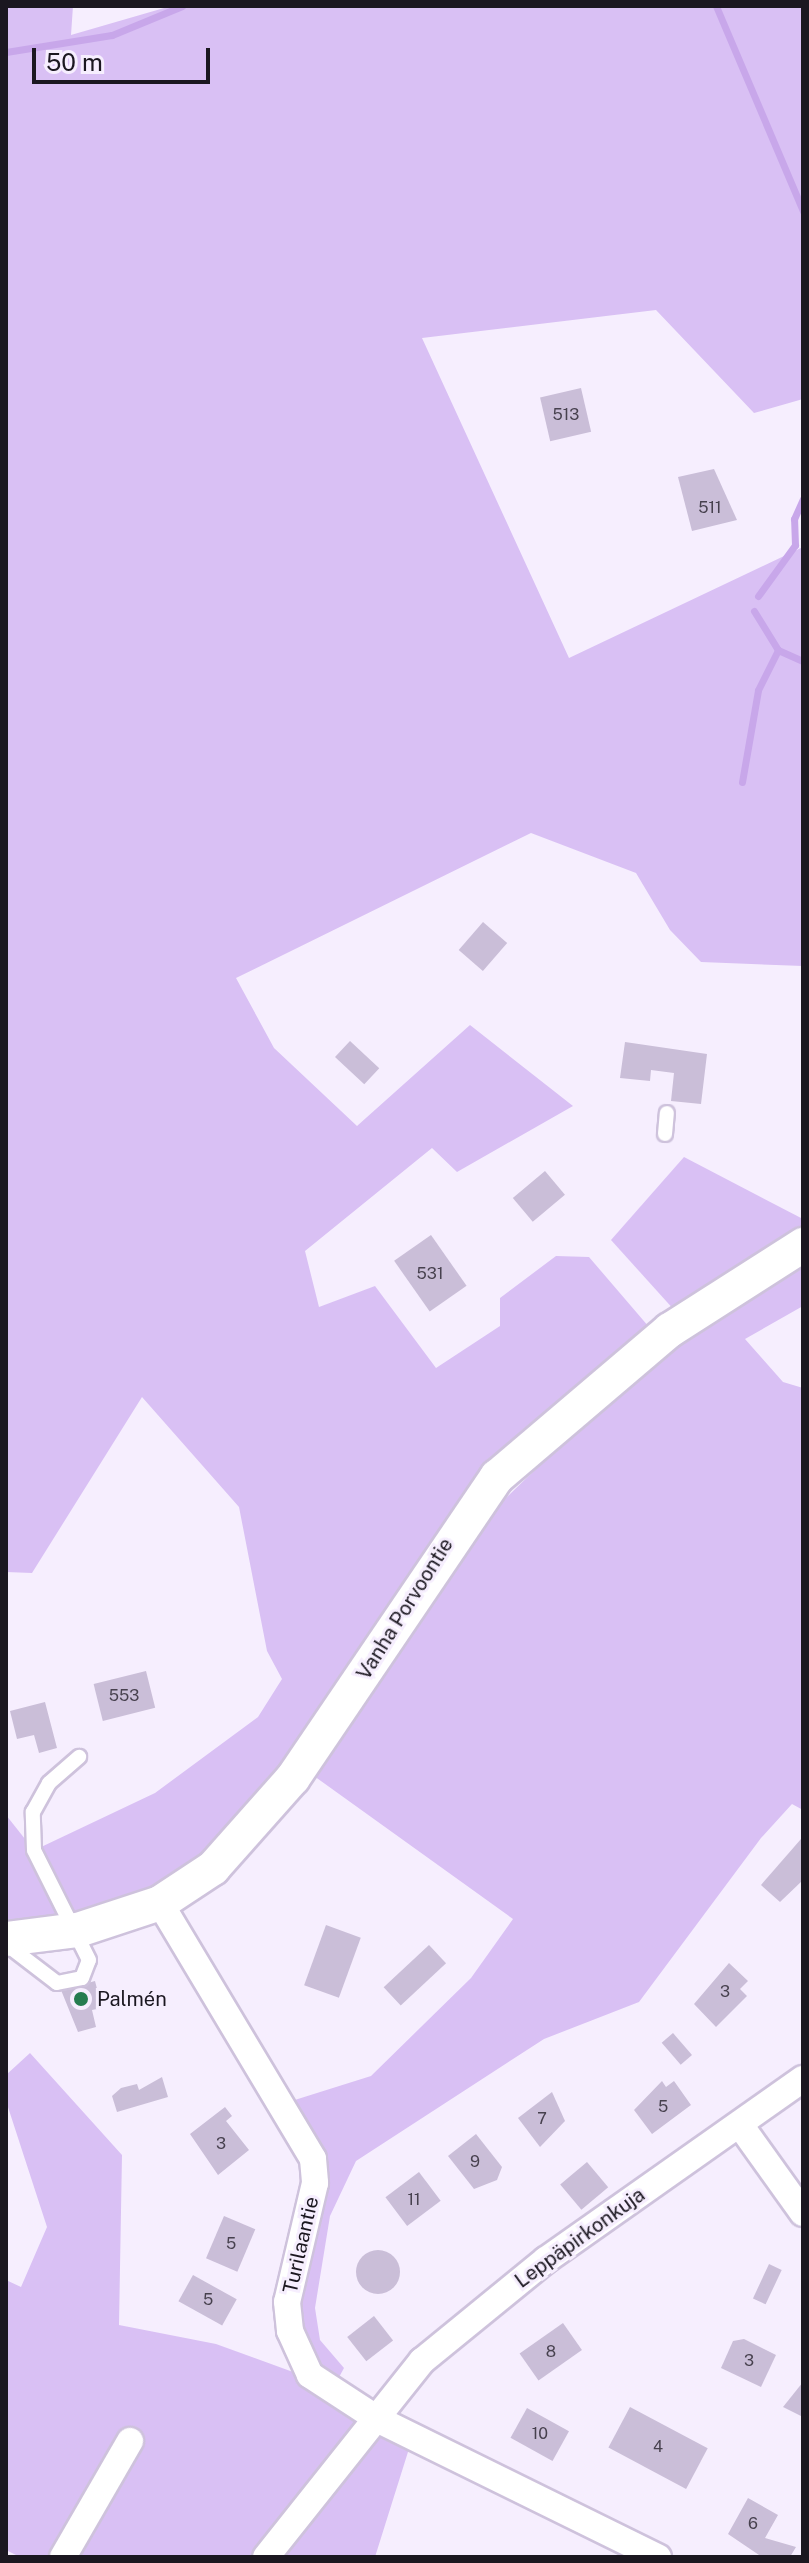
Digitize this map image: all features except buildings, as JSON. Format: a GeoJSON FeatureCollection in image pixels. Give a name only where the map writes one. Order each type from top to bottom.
{"type":"FeatureCollection","features":[{"type":"Feature","properties":{"kind":"street","name":"Vanha Porvoontie"},"geometry":{"type":"LineString","coordinates":[[6,1941],[78,1930],[160,1903],[213,1868],[254,1829],[497,1477],[670,1330],[803,1245]]}},
{"type":"Feature","properties":{"kind":"street","name":"Turilaantie"},"geometry":{"type":"LineString","coordinates":[[160,1903],[313,2159],[315,2183],[287,2302],[290,2331],[310,2375],[379,2420],[658,2557]]}},
{"type":"Feature","properties":{"kind":"street","name":"Leppäpirkonkuja"},"geometry":{"type":"LineString","coordinates":[[266,2557],[442,2344],[546,2260],[803,2079]]}},
{"type":"Feature","properties":{"kind":"street"},"geometry":{"type":"LineString","coordinates":[[740,2125],[803,2213]]}},
{"type":"Feature","properties":{"kind":"street"},"geometry":{"type":"LineString","coordinates":[[63,2557],[130,2441]]}},
{"type":"Feature","properties":{"kind":"lane"},"geometry":{"type":"LineString","coordinates":[[665,1134],[667,1113]]}},
{"type":"Feature","properties":{"kind":"lane"},"geometry":{"type":"LineString","coordinates":[[6,1941],[57,1983],[82,1978],[89,1960],[78,1930],[51,1894],[34,1850],[33,1812],[49,1783],[79,1757]]}},
{"type":"Feature","properties":{"kind":"shaded area"},"geometry":{"type":"Polygon","coordinates":[[[6,6],[73,6],[71,35],[171,6],[803,6],[803,399],[754,413],[656,310],[422,338],[569,658],[803,547],[803,966],[701,962],[670,930],[636,873],[531,833],[236,978],[274,1048],[357,1126],[470,1025],[573,1106],[457,1172],[432,1148],[305,1251],[319,1307],[375,1286],[436,1368],[500,1326],[500,1298],[556,1256],[589,1257],[649,1327],[521,1431],[460,1503],[279,1782],[175,1881],[73,1915],[39,1848],[155,1793],[258,1717],[282,1679],[267,1651],[239,1507],[142,1397],[32,1573],[6,1572],[6,6]]]}},
{"type":"Feature","properties":{"kind":"shaded area"},"geometry":{"type":"Polygon","coordinates":[[[684,1157],[803,1219],[803,1227],[676,1312],[611,1240],[684,1157]]]}},
{"type":"Feature","properties":{"kind":"shaded area"},"geometry":{"type":"Polygon","coordinates":[[[803,1260],[803,1306],[745,1339],[783,1382],[803,1388],[803,1810],[792,1804],[761,1838],[639,2002],[544,2039],[356,2161],[330,2216],[315,2308],[320,2340],[344,2368],[331,2392],[413,2436],[375,2557],[20,2557],[6,2550],[6,2280],[21,2287],[47,2227],[6,2101],[6,2075],[30,2053],[122,2155],[119,2325],[216,2344],[293,2372],[276,2334],[283,2271],[315,2183],[282,2104],[371,2076],[471,1978],[513,1919],[314,1776],[478,1525],[642,1366],[803,1260]]]}},
{"type":"Feature","properties":{"kind":"shaded area"},"geometry":{"type":"Polygon","coordinates":[[[6,1815],[25,1839],[59,1918],[6,1923],[6,1815]]]}},
{"type":"Feature","properties":{"kind":"waterway"},"geometry":{"type":"LineString","coordinates":[[6,52],[112,35],[182,6]]}},
{"type":"Feature","properties":{"kind":"waterway"},"geometry":{"type":"LineString","coordinates":[[716,6],[803,211]]}},
{"type":"Feature","properties":{"kind":"waterway"},"geometry":{"type":"LineString","coordinates":[[758,596],[795,545],[794,519],[803,499]]}},
{"type":"Feature","properties":{"kind":"waterway"},"geometry":{"type":"LineString","coordinates":[[754,611],[778,650],[803,661]]}},
{"type":"Feature","properties":{"kind":"waterway"},"geometry":{"type":"LineString","coordinates":[[742,782],[758,690],[778,650]]}},
{"type":"Feature","properties":{"kind":"place","name":"Palmén"},"geometry":{"type":"Point","coordinates":[81,1999]}}]}
